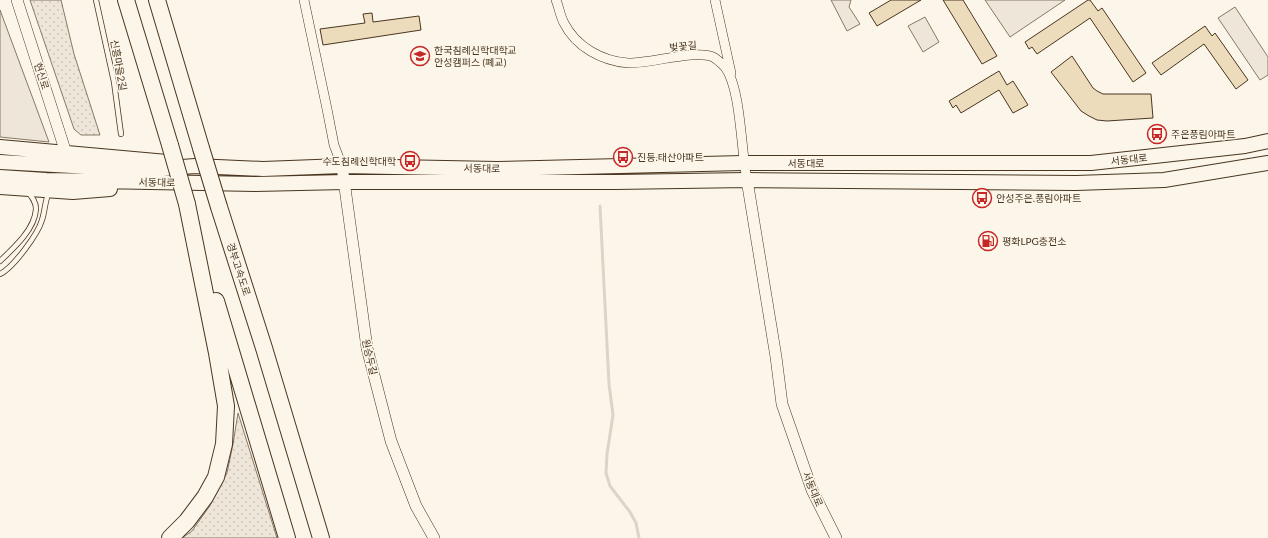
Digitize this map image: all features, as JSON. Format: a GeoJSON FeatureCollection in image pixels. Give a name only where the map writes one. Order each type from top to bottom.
{"type":"FeatureCollection","features":[{"type":"Feature","properties":{"kind":"highway"},"geometry":{"type":"LineString","coordinates":[[126,0],[287,538]]}},
{"type":"Feature","properties":{"kind":"highway","name":"경부고속도로"},"geometry":{"type":"LineString","coordinates":[[157,0],[321,538]]}},
{"type":"Feature","properties":{"kind":"highway"},"geometry":{"type":"LineString","coordinates":[[170,538],[188,521],[205,497],[216,477],[224,444],[226,406],[217,353],[187,204]]}},
{"type":"Feature","properties":{"kind":"main road","name":"서동대로"},"geometry":{"type":"LineString","coordinates":[[0,162],[144,170],[195,166],[263,169],[342,166],[497,169],[743,162],[1091,163],[1245,146],[1268,141]]}},
{"type":"Feature","properties":{"kind":"main road"},"geometry":{"type":"LineString","coordinates":[[0,147],[66,152],[195,166]]}},
{"type":"Feature","properties":{"kind":"main road","name":"서동대로"},"geometry":{"type":"LineString","coordinates":[[0,177],[46,180],[255,184],[345,182],[615,182],[746,180],[1076,183],[1164,180],[1266,164]]}},
{"type":"Feature","properties":{"kind":"main road"},"geometry":{"type":"LineString","coordinates":[[0,187],[73,192],[200,182]]}},
{"type":"Feature","properties":{"kind":"street","name":"현신로"},"geometry":{"type":"LineString","coordinates":[[17,0],[66,152]]}},
{"type":"Feature","properties":{"kind":"street"},"geometry":{"type":"LineString","coordinates":[[304,0],[334,145],[342,166]]}},
{"type":"Feature","properties":{"kind":"street","name":"벚꽃길"},"geometry":{"type":"LineString","coordinates":[[556,0],[564,23],[578,43],[601,57],[629,63],[698,55],[713,57],[724,67],[732,81],[737,106],[746,180]]}},
{"type":"Feature","properties":{"kind":"street"},"geometry":{"type":"LineString","coordinates":[[715,0],[732,81]]}},
{"type":"Feature","properties":{"kind":"street","name":"원승두길"},"geometry":{"type":"LineString","coordinates":[[342,166],[367,348],[391,441],[416,506],[434,538]]}},
{"type":"Feature","properties":{"kind":"street","name":"서동대로"},"geometry":{"type":"LineString","coordinates":[[746,180],[776,357],[782,404],[812,490],[836,538]]}},
{"type":"Feature","properties":{"kind":"lane","name":"신흥마을2길"},"geometry":{"type":"LineString","coordinates":[[96,0],[114,82],[120,134]]}},
{"type":"Feature","properties":{"kind":"lane"},"geometry":{"type":"LineString","coordinates":[[0,261],[15,248],[23,238],[33,220],[36,209],[34,200],[26,189]]}},
{"type":"Feature","properties":{"kind":"lane"},"geometry":{"type":"LineString","coordinates":[[0,274],[8,268],[37,233],[45,211],[48,195],[51,191]]}},
{"type":"Feature","properties":{"kind":"shaded area"},"geometry":{"type":"Polygon","coordinates":[[[30,0],[61,0],[74,54],[100,135],[81,135],[74,129],[30,0]]]}},
{"type":"Feature","properties":{"kind":"shaded area"},"geometry":{"type":"Polygon","coordinates":[[[831,0],[851,0],[849,7],[860,24],[847,31],[831,0]]]}},
{"type":"Feature","properties":{"kind":"shaded area"},"geometry":{"type":"Polygon","coordinates":[[[985,0],[1065,0],[1010,37],[985,0]]]}},
{"type":"Feature","properties":{"kind":"shaded area"},"geometry":{"type":"Polygon","coordinates":[[[1235,7],[1268,57],[1268,75],[1260,80],[1218,18],[1235,7]]]}},
{"type":"Feature","properties":{"kind":"shaded area"},"geometry":{"type":"Polygon","coordinates":[[[0,10],[49,142],[0,137],[0,10]]]}},
{"type":"Feature","properties":{"kind":"shaded area"},"geometry":{"type":"Polygon","coordinates":[[[925,17],[939,42],[923,52],[908,26],[925,17]]]}},
{"type":"Feature","properties":{"kind":"shaded area"},"geometry":{"type":"Polygon","coordinates":[[[238,413],[277,538],[182,538],[192,531],[209,507],[227,473],[238,413]]]}},
{"type":"Feature","properties":{"kind":"building"},"geometry":{"type":"Polygon","coordinates":[[[891,0],[921,0],[877,26],[869,13],[891,0]]]}},
{"type":"Feature","properties":{"kind":"building"},"geometry":{"type":"Polygon","coordinates":[[[943,0],[963,0],[997,56],[982,64],[943,0]]]}},
{"type":"Feature","properties":{"kind":"building"},"geometry":{"type":"Polygon","coordinates":[[[1090,0],[1098,11],[1102,8],[1146,73],[1133,82],[1090,18],[1037,54],[1032,47],[1029,49],[1025,42],[1090,0]]]}},
{"type":"Feature","properties":{"kind":"building"},"geometry":{"type":"Polygon","coordinates":[[[372,13],[373,22],[419,16],[421,30],[323,45],[320,29],[365,23],[363,14],[372,13]]]}},
{"type":"Feature","properties":{"kind":"building"},"geometry":{"type":"Polygon","coordinates":[[[1205,26],[1212,36],[1215,33],[1248,80],[1236,89],[1204,44],[1161,75],[1152,63],[1205,26]]]}},
{"type":"Feature","properties":{"kind":"building"},"geometry":{"type":"Polygon","coordinates":[[[1072,56],[1093,88],[1103,94],[1151,94],[1153,118],[1107,121],[1097,120],[1081,111],[1051,72],[1072,56]]]}},
{"type":"Feature","properties":{"kind":"building"},"geometry":{"type":"Polygon","coordinates":[[[999,71],[1007,85],[1013,81],[1028,105],[1013,113],[999,90],[961,113],[956,105],[953,108],[949,101],[999,71]]]}},
{"type":"Feature","properties":{"kind":"waterway"},"geometry":{"type":"LineString","coordinates":[[600,206],[609,384],[613,415],[607,454],[606,473],[610,486],[630,512],[636,523],[639,538]]}},
{"type":"Feature","properties":{"kind":"place","name":"한국침례신학대학교 안성캠퍼스 (폐교)"},"geometry":{"type":"Point","coordinates":[420,56]}},
{"type":"Feature","properties":{"kind":"place","name":"주은풍림아파트"},"geometry":{"type":"Point","coordinates":[1157,134]}},
{"type":"Feature","properties":{"kind":"place","name":"진등.태산아파트"},"geometry":{"type":"Point","coordinates":[623,157]}},
{"type":"Feature","properties":{"kind":"place","name":"수도침례신학대학"},"geometry":{"type":"Point","coordinates":[410,161]}},
{"type":"Feature","properties":{"kind":"place","name":"안성주은.풍림아파트"},"geometry":{"type":"Point","coordinates":[982,198]}},
{"type":"Feature","properties":{"kind":"place","name":"평화LPG충전소"},"geometry":{"type":"Point","coordinates":[988,241]}}]}
